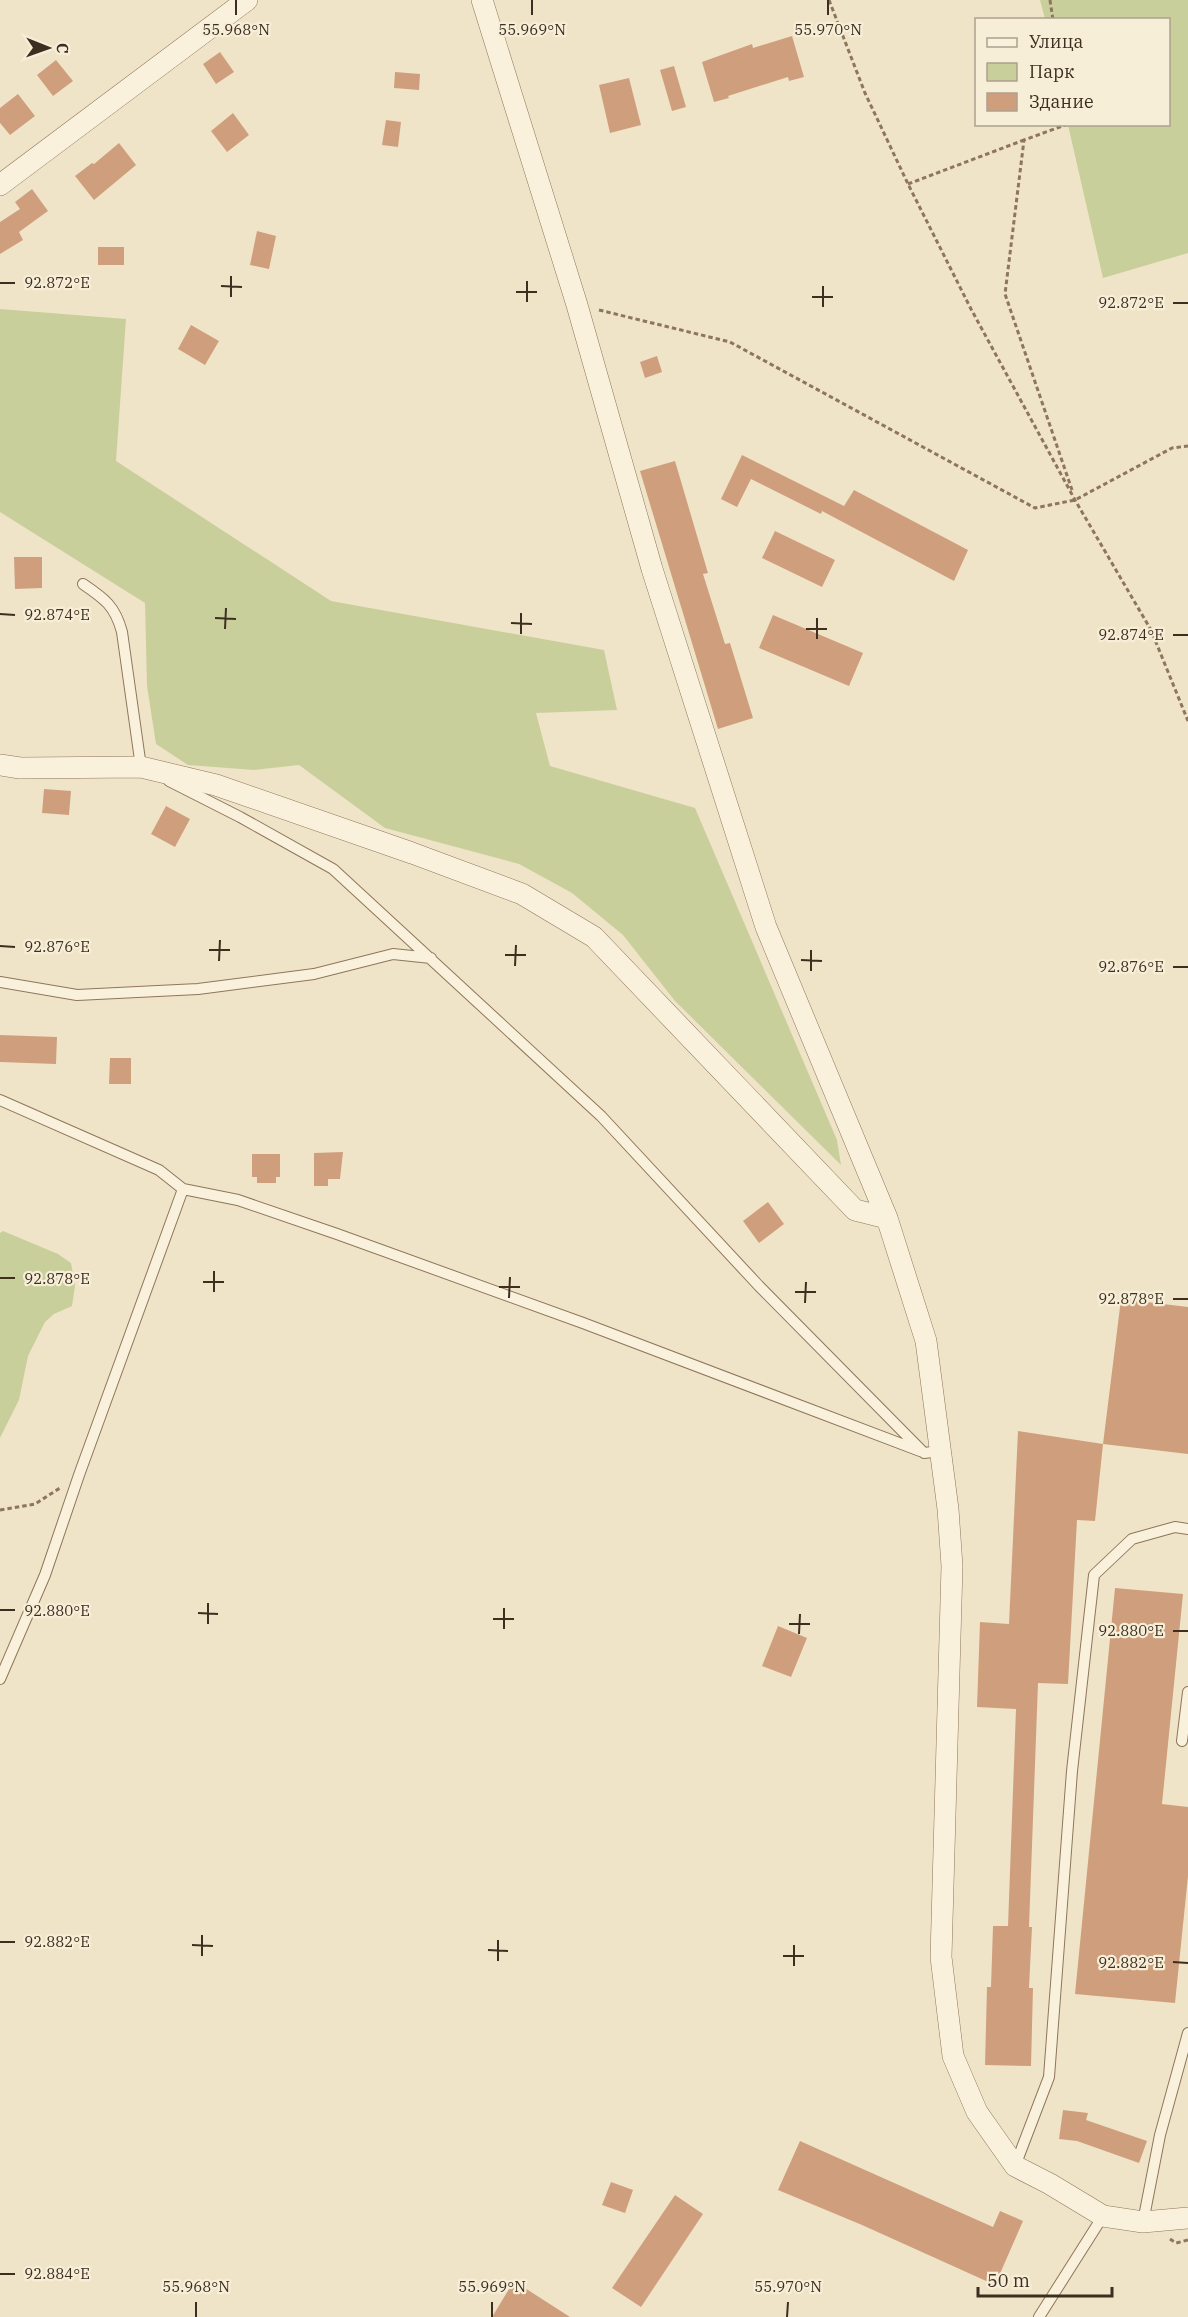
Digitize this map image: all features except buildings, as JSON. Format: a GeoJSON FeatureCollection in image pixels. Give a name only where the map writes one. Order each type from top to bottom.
{"type":"FeatureCollection","features":[{"type":"Feature","properties":{"kind":"street"},"geometry":{"type":"LineString","coordinates":[[0,184],[247,0]]}},
{"type":"Feature","properties":{"kind":"street"},"geometry":{"type":"LineString","coordinates":[[482,0],[577,305],[652,569],[766,927],[887,1218],[926,1341],[933,1452],[952,1566],[941,1957],[953,2056],[977,2112],[1015,2166],[1103,2216],[1143,2222],[1188,2218]]}},
{"type":"Feature","properties":{"kind":"street"},"geometry":{"type":"LineString","coordinates":[[10,766],[141,767],[216,785],[522,894],[594,938],[855,1210],[887,1218]]}},
{"type":"Feature","properties":{"kind":"lane"},"geometry":{"type":"LineString","coordinates":[[83,584],[101,596],[117,614],[122,632],[141,767],[240,817],[333,870],[601,1116],[759,1286],[933,1452]]}},
{"type":"Feature","properties":{"kind":"lane"},"geometry":{"type":"LineString","coordinates":[[0,982],[77,995],[198,989],[314,974],[393,954],[431,958]]}},
{"type":"Feature","properties":{"kind":"lane"},"geometry":{"type":"LineString","coordinates":[[0,1100],[159,1170],[183,1190],[238,1200],[583,1323],[933,1452]]}},
{"type":"Feature","properties":{"kind":"lane"},"geometry":{"type":"LineString","coordinates":[[0,1679],[45,1575],[183,1190]]}},
{"type":"Feature","properties":{"kind":"lane"},"geometry":{"type":"LineString","coordinates":[[1015,2166],[1049,2077],[1072,1772],[1094,1575],[1132,1539],[1175,1527],[1188,1529]]}},
{"type":"Feature","properties":{"kind":"lane"},"geometry":{"type":"LineString","coordinates":[[1182,1741],[1188,1692]]}},
{"type":"Feature","properties":{"kind":"lane"},"geometry":{"type":"LineString","coordinates":[[1143,2222],[1161,2135],[1188,2033]]}},
{"type":"Feature","properties":{"kind":"lane"},"geometry":{"type":"LineString","coordinates":[[1039,2317],[1103,2216]]}},
{"type":"Feature","properties":{"kind":"path"},"geometry":{"type":"LineString","coordinates":[[829,0],[865,93],[908,184],[971,309],[1075,500],[1151,630],[1188,721]]}},
{"type":"Feature","properties":{"kind":"path"},"geometry":{"type":"LineString","coordinates":[[1050,0],[1053,18]]}},
{"type":"Feature","properties":{"kind":"path"},"geometry":{"type":"LineString","coordinates":[[908,184],[1062,126]]}},
{"type":"Feature","properties":{"kind":"path"},"geometry":{"type":"LineString","coordinates":[[1024,140],[1005,294],[1075,500]]}},
{"type":"Feature","properties":{"kind":"path"},"geometry":{"type":"LineString","coordinates":[[577,305],[730,342],[1035,508],[1075,500],[1172,448],[1188,446]]}},
{"type":"Feature","properties":{"kind":"path"},"geometry":{"type":"LineString","coordinates":[[0,1510],[35,1504],[79,1475]]}},
{"type":"Feature","properties":{"kind":"green space"},"geometry":{"type":"Polygon","coordinates":[[[1040,0],[1188,0],[1188,253],[1103,278],[1068,126],[1170,126],[1170,18],[1045,18],[1040,0]]]}},
{"type":"Feature","properties":{"kind":"green space"},"geometry":{"type":"Polygon","coordinates":[[[0,309],[126,319],[116,461],[331,601],[604,650],[617,710],[536,713],[550,766],[695,808],[837,1140],[841,1165],[675,1001],[623,935],[572,893],[519,864],[385,828],[299,765],[254,770],[188,765],[156,744],[147,686],[145,603],[0,512],[0,309]]]}},
{"type":"Feature","properties":{"kind":"green space"},"geometry":{"type":"Polygon","coordinates":[[[3,1231],[58,1254],[71,1263],[75,1286],[72,1306],[54,1314],[45,1322],[28,1356],[19,1400],[0,1438],[0,1233],[3,1231]]]}}]}
